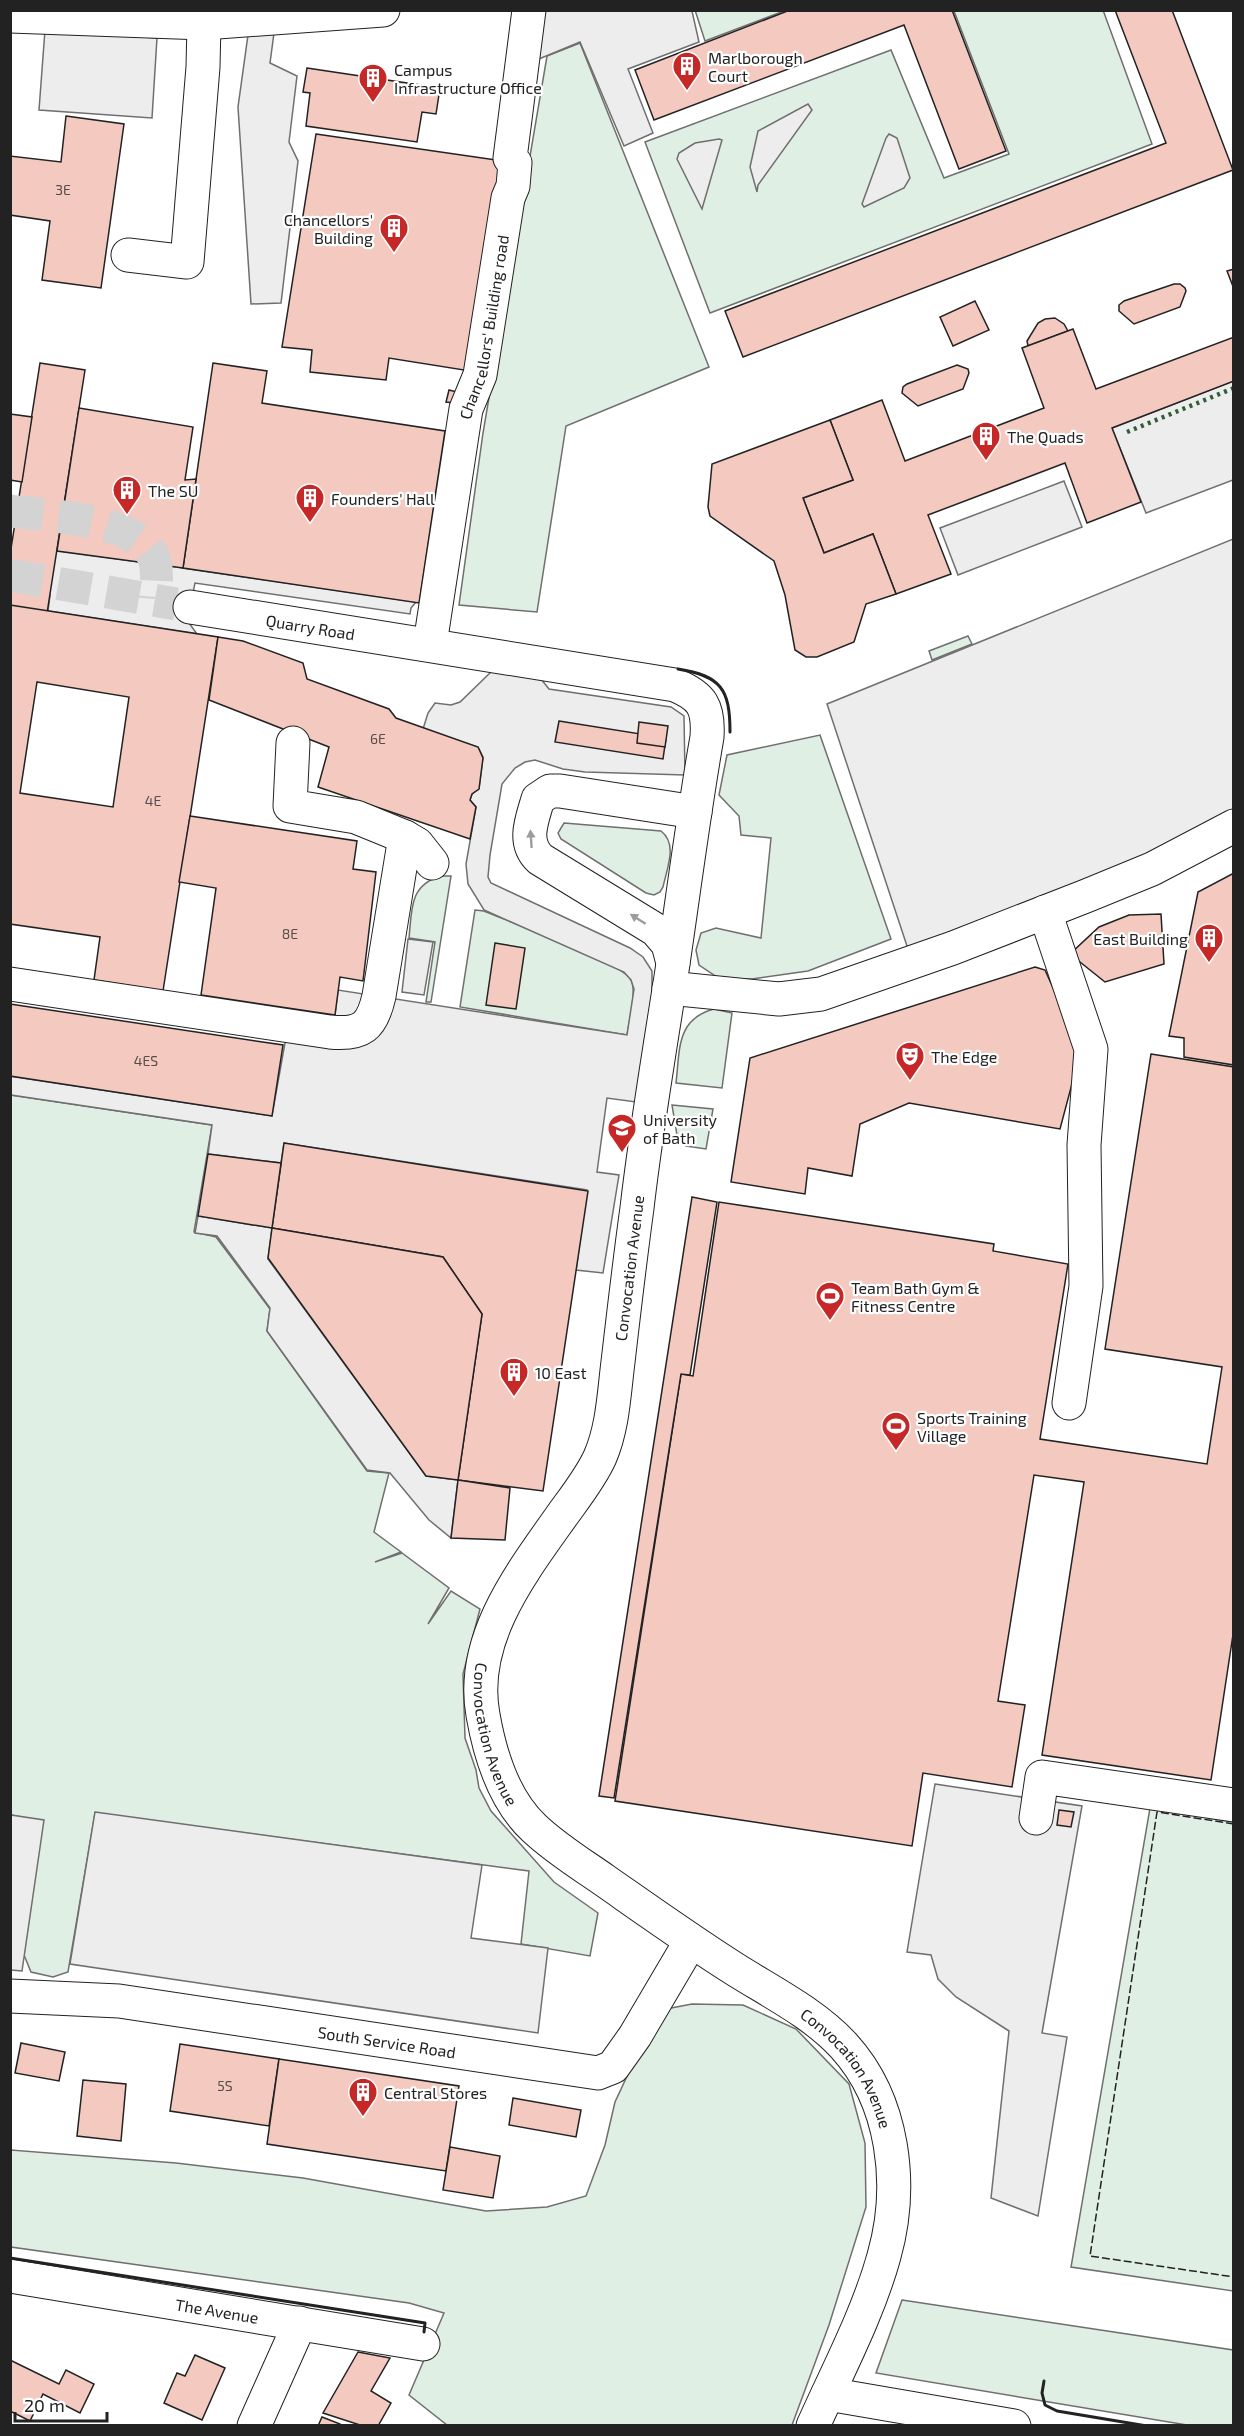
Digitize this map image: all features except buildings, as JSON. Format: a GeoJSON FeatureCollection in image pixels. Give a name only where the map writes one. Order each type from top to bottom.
{"type":"FeatureCollection","features":[{"type":"Feature","properties":{"kind":"street"},"geometry":{"type":"LineString","coordinates":[[10,16],[204,23],[239,16],[383,10]]}},
{"type":"Feature","properties":{"kind":"street","name":"Chancellors' Building road"},"geometry":{"type":"LineString","coordinates":[[430,644],[466,409],[480,375],[508,198],[513,186],[515,163],[510,158],[529,10]]}},
{"type":"Feature","properties":{"kind":"street"},"geometry":{"type":"LineString","coordinates":[[128,255],[187,262],[203,67],[204,23]]}},
{"type":"Feature","properties":{"kind":"street","name":"Quarry Road"},"geometry":{"type":"LineString","coordinates":[[190,607],[675,685],[693,693],[705,709],[708,725],[695,812]]}},
{"type":"Feature","properties":{"kind":"street"},"geometry":{"type":"LineString","coordinates":[[293,743],[290,806],[356,818],[405,837],[417,844],[432,863]]}},
{"type":"Feature","properties":{"kind":"street"},"geometry":{"type":"LineString","coordinates":[[695,812],[560,790],[550,791],[538,799],[529,834],[533,852],[540,859],[656,930],[668,944],[671,976],[779,999],[821,994],[1045,912],[1152,869],[1233,826]]}},
{"type":"Feature","properties":{"kind":"street","name":"Convocation Avenue"},"geometry":{"type":"LineString","coordinates":[[695,812],[640,1182],[611,1417],[600,1456],[578,1493],[525,1568],[502,1608],[490,1637],[481,1677],[481,1709],[492,1758],[505,1788],[532,1826],[580,1864],[691,1941],[812,2019],[842,2044],[861,2068],[882,2108],[891,2140],[892,2182],[891,2221],[885,2254],[854,2336],[813,2426]]}},
{"type":"Feature","properties":{"kind":"street"},"geometry":{"type":"LineString","coordinates":[[10,984],[330,1032],[346,1033],[362,1028],[374,1017],[379,996],[405,837]]}},
{"type":"Feature","properties":{"kind":"street"},"geometry":{"type":"LineString","coordinates":[[1045,912],[1090,1049],[1084,1145],[1086,1286],[1069,1403]]}},
{"type":"Feature","properties":{"kind":"street"},"geometry":{"type":"LineString","coordinates":[[1036,1818],[1042,1777],[1233,1805]]}},
{"type":"Feature","properties":{"kind":"street","name":"South Service Road"},"geometry":{"type":"LineString","coordinates":[[10,1996],[119,2001],[598,2073],[613,2067],[635,2036],[691,1941]]}},
{"type":"Feature","properties":{"kind":"street","name":"The Avenue"},"geometry":{"type":"LineString","coordinates":[[10,2276],[423,2344]]}},
{"type":"Feature","properties":{"kind":"street"},"geometry":{"type":"LineString","coordinates":[[254,2426],[300,2323]]}},
{"type":"Feature","properties":{"kind":"street"},"geometry":{"type":"LineString","coordinates":[[828,2394],[1014,2426]]}},
{"type":"Feature","properties":{"kind":"green space"},"geometry":{"type":"Polygon","coordinates":[[[695,10],[784,10],[784,11],[705,41],[695,10]]]}},
{"type":"Feature","properties":{"kind":"green space"},"geometry":{"type":"Polygon","coordinates":[[[1103,10],[1152,144],[710,313],[645,142],[891,50],[944,178],[1009,154],[954,11],[1103,10]]]}},
{"type":"Feature","properties":{"kind":"green space"},"geometry":{"type":"Polygon","coordinates":[[[580,43],[709,367],[566,426],[537,612],[459,605],[483,433],[547,56],[580,43]]]}},
{"type":"Feature","properties":{"kind":"green space"},"geometry":{"type":"Polygon","coordinates":[[[968,636],[972,644],[932,660],[929,651],[968,636]]]}},
{"type":"Feature","properties":{"kind":"green space"},"geometry":{"type":"Polygon","coordinates":[[[820,735],[891,939],[808,971],[752,979],[720,979],[699,965],[696,950],[701,933],[716,928],[761,938],[771,838],[741,835],[739,816],[719,795],[727,755],[820,735]]]}},
{"type":"Feature","properties":{"kind":"green space"},"geometry":{"type":"Polygon","coordinates":[[[564,823],[661,831],[669,843],[670,857],[660,892],[654,895],[646,893],[561,839],[558,833],[564,823]]]}},
{"type":"Feature","properties":{"kind":"green space"},"geometry":{"type":"Polygon","coordinates":[[[441,876],[451,876],[431,1002],[426,1002],[435,942],[409,938],[412,908],[423,886],[441,876]]]}},
{"type":"Feature","properties":{"kind":"green space"},"geometry":{"type":"Polygon","coordinates":[[[475,910],[484,911],[564,943],[623,972],[633,985],[627,1035],[460,1007],[475,910]]]}},
{"type":"Feature","properties":{"kind":"green space"},"geometry":{"type":"Polygon","coordinates":[[[714,1009],[732,1013],[722,1088],[676,1083],[682,1037],[686,1028],[693,1020],[714,1009]]]}},
{"type":"Feature","properties":{"kind":"green space"},"geometry":{"type":"Polygon","coordinates":[[[11,1095],[212,1125],[194,1232],[216,1237],[270,1309],[267,1331],[367,1471],[389,1473],[374,1532],[401,1552],[375,1562],[402,1553],[449,1588],[428,1624],[451,1591],[480,1609],[463,1674],[465,1738],[476,1770],[479,1788],[491,1811],[554,1882],[598,1913],[590,1956],[521,1944],[529,1871],[95,1813],[68,1972],[53,1977],[31,1972],[24,1955],[43,1821],[11,1815],[11,1095]]]}},
{"type":"Feature","properties":{"kind":"green space"},"geometry":{"type":"Polygon","coordinates":[[[672,1105],[713,1109],[706,1149],[686,1146],[678,1141],[672,1105]]]}},
{"type":"Feature","properties":{"kind":"green space"},"geometry":{"type":"Polygon","coordinates":[[[1150,1808],[1233,1822],[1233,2291],[1071,2267],[1150,1808]]]}},
{"type":"Feature","properties":{"kind":"green space"},"geometry":{"type":"Polygon","coordinates":[[[692,2004],[743,2005],[796,2029],[849,2084],[865,2143],[866,2207],[829,2325],[792,2425],[447,2425],[409,2395],[444,2313],[409,2303],[11,2247],[11,2150],[176,2163],[303,2178],[486,2211],[547,2207],[586,2196],[605,2145],[615,2102],[644,2040],[666,2009],[692,2004]]]}},
{"type":"Feature","properties":{"kind":"green space"},"geometry":{"type":"Polygon","coordinates":[[[902,2300],[1233,2350],[1233,2425],[1187,2425],[876,2373],[902,2300]]]}},
{"type":"Feature","properties":{"kind":"shaded area"},"geometry":{"type":"Polygon","coordinates":[[[546,11],[692,11],[699,42],[628,69],[653,133],[624,146],[580,42],[534,61],[541,13],[546,11]]]}},
{"type":"Feature","properties":{"kind":"shaded area"},"geometry":{"type":"Polygon","coordinates":[[[45,30],[157,38],[152,118],[39,110],[45,30]]]}},
{"type":"Feature","properties":{"kind":"shaded area"},"geometry":{"type":"Polygon","coordinates":[[[274,33],[270,63],[297,76],[289,142],[298,161],[281,303],[251,304],[238,107],[248,35],[274,33]]]}},
{"type":"Feature","properties":{"kind":"shaded area"},"geometry":{"type":"Polygon","coordinates":[[[808,104],[812,110],[758,185],[757,192],[750,167],[758,131],[808,104]]]}},
{"type":"Feature","properties":{"kind":"shaded area"},"geometry":{"type":"Polygon","coordinates":[[[889,134],[897,138],[910,178],[904,188],[864,207],[862,204],[889,134]]]}},
{"type":"Feature","properties":{"kind":"shaded area"},"geometry":{"type":"Polygon","coordinates":[[[722,140],[702,209],[677,159],[679,153],[695,143],[722,140]]]}},
{"type":"Feature","properties":{"kind":"shaded area"},"geometry":{"type":"Polygon","coordinates":[[[1233,381],[1233,480],[1146,513],[1112,428],[1233,381]]]}},
{"type":"Feature","properties":{"kind":"shaded area"},"geometry":{"type":"Polygon","coordinates":[[[1064,481],[1082,527],[958,575],[940,528],[1064,481]]]}},
{"type":"Feature","properties":{"kind":"shaded area"},"geometry":{"type":"Polygon","coordinates":[[[1233,539],[1233,811],[1156,853],[908,949],[827,704],[1233,539]]]}},
{"type":"Feature","properties":{"kind":"shaded area"},"geometry":{"type":"Polygon","coordinates":[[[10,544],[416,602],[410,614],[195,583],[189,623],[197,634],[48,611],[50,595],[11,587],[10,544]]]}},
{"type":"Feature","properties":{"kind":"shaded area"},"geometry":{"type":"Polygon","coordinates":[[[492,671],[541,679],[549,689],[671,707],[684,716],[685,775],[585,772],[563,769],[535,760],[525,762],[515,768],[502,784],[490,855],[488,877],[491,883],[630,948],[643,957],[652,971],[652,993],[636,1102],[607,1098],[597,1172],[619,1175],[603,1273],[576,1270],[587,1190],[284,1143],[281,1163],[208,1154],[212,1125],[11,1095],[10,1076],[272,1116],[291,1009],[335,1015],[338,990],[627,1035],[634,989],[631,980],[624,972],[484,910],[468,884],[466,864],[476,807],[470,800],[472,794],[479,788],[483,757],[478,747],[423,729],[428,713],[435,703],[451,705],[460,702],[492,671]]]}},
{"type":"Feature","properties":{"kind":"shaded area"},"geometry":{"type":"Polygon","coordinates":[[[408,939],[433,942],[424,995],[402,992],[408,939]]]}},
{"type":"Feature","properties":{"kind":"shaded area"},"geometry":{"type":"Polygon","coordinates":[[[198,1216],[272,1228],[268,1259],[426,1476],[458,1480],[451,1538],[429,1520],[390,1473],[367,1470],[267,1331],[270,1308],[217,1236],[195,1233],[198,1216]]]}},
{"type":"Feature","properties":{"kind":"shaded area"},"geometry":{"type":"Polygon","coordinates":[[[935,1784],[1082,1806],[1042,2033],[1067,2037],[1038,2216],[991,2198],[1009,2031],[956,1997],[938,1979],[931,1955],[907,1952],[935,1784]]]}},
{"type":"Feature","properties":{"kind":"shaded area"},"geometry":{"type":"Polygon","coordinates":[[[95,1812],[482,1865],[471,1938],[548,1948],[538,2033],[70,1964],[95,1812]]]}},
{"type":"Feature","properties":{"kind":"shaded area"},"geometry":{"type":"Polygon","coordinates":[[[11,1815],[44,1820],[22,1971],[11,1970],[11,1815]]]}},
{"type":"Feature","properties":{"kind":"tunnel"},"geometry":{"type":"LineString","coordinates":[[10,511],[88,521],[126,533],[141,542],[152,554],[156,564],[155,599]]}},
{"type":"Feature","properties":{"kind":"tunnel"},"geometry":{"type":"LineString","coordinates":[[10,575],[176,604]]}},
{"type":"Feature","properties":{"kind":"hedge"},"geometry":{"type":"LineString","coordinates":[[1127,432],[1234,388]]}},
{"type":"Feature","properties":{"kind":"fence"},"geometry":{"type":"LineString","coordinates":[[1234,1824],[1157,1812],[1090,2256],[1234,2277]]}},
{"type":"Feature","properties":{"kind":"wall"},"geometry":{"type":"LineString","coordinates":[[678,669],[704,676],[720,687],[728,705],[730,732]]}},
{"type":"Feature","properties":{"kind":"wall"},"geometry":{"type":"LineString","coordinates":[[10,2258],[425,2323],[424,2332]]}},
{"type":"Feature","properties":{"kind":"wall"},"geometry":{"type":"LineString","coordinates":[[1044,2381],[1042,2393],[1045,2405],[1057,2411],[1147,2426]]}},
{"type":"Feature","properties":{"kind":"place","name":"Marlborough Court"},"geometry":{"type":"Point","coordinates":[687,92]}},
{"type":"Feature","properties":{"kind":"place","name":"Campus Infrastructure Office"},"geometry":{"type":"Point","coordinates":[373,104]}},
{"type":"Feature","properties":{"kind":"place","name":"Chancellors' Building"},"geometry":{"type":"Point","coordinates":[394,254]}},
{"type":"Feature","properties":{"kind":"place","name":"The Quads"},"geometry":{"type":"Point","coordinates":[986,462]}},
{"type":"Feature","properties":{"kind":"place","name":"The SU"},"geometry":{"type":"Point","coordinates":[127,516]}},
{"type":"Feature","properties":{"kind":"place","name":"Founders' Hall"},"geometry":{"type":"Point","coordinates":[310,524]}},
{"type":"Feature","properties":{"kind":"place","name":"East Building"},"geometry":{"type":"Point","coordinates":[1209,964]}},
{"type":"Feature","properties":{"kind":"place","name":"The Edge"},"geometry":{"type":"Point","coordinates":[910,1082]}},
{"type":"Feature","properties":{"kind":"place","name":"University of Bath"},"geometry":{"type":"Point","coordinates":[622,1154]}},
{"type":"Feature","properties":{"kind":"place","name":"Team Bath Gym & Fitness Centre"},"geometry":{"type":"Point","coordinates":[830,1322]}},
{"type":"Feature","properties":{"kind":"place","name":"10 East"},"geometry":{"type":"Point","coordinates":[514,1398]}},
{"type":"Feature","properties":{"kind":"place","name":"Sports Training Village"},"geometry":{"type":"Point","coordinates":[896,1452]}},
{"type":"Feature","properties":{"kind":"place","name":"Central Stores"},"geometry":{"type":"Point","coordinates":[363,2118]}}]}
